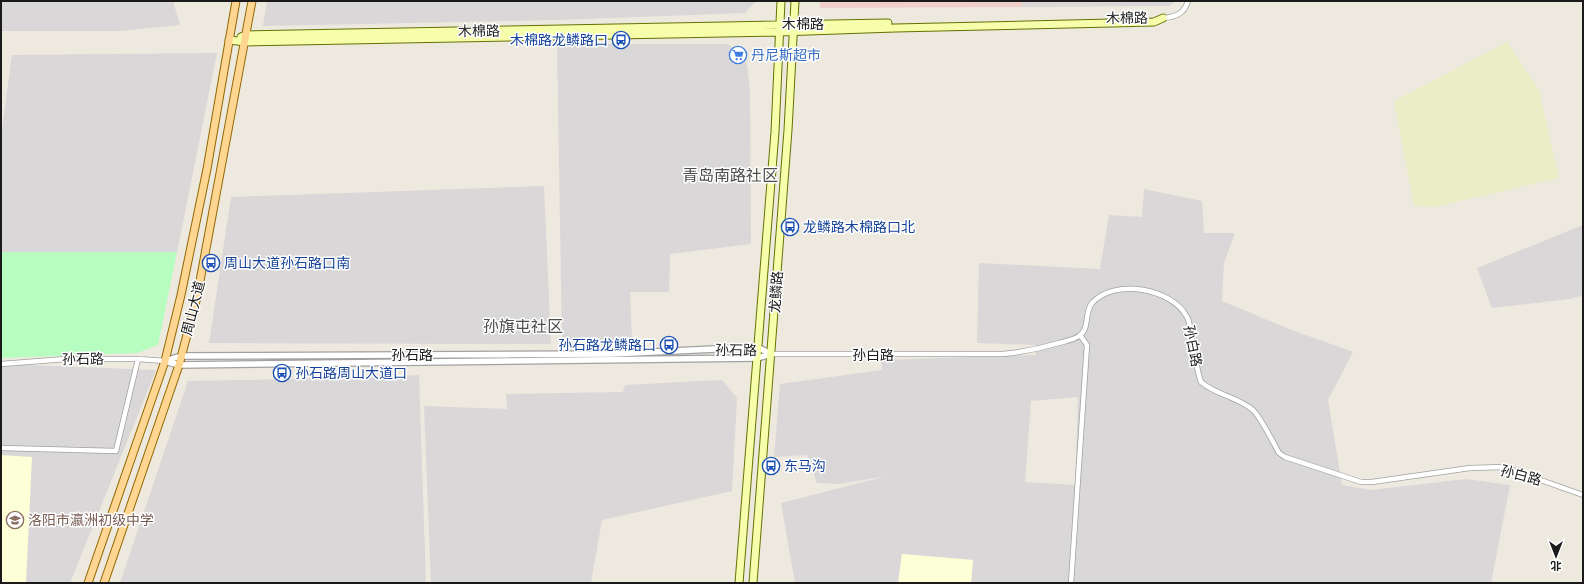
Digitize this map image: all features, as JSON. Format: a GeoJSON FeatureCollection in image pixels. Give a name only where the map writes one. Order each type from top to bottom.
{"type":"FeatureCollection","features":[{"type":"Feature","properties":{"kind":"main road","name":"周山大道"},"geometry":{"type":"LineString","coordinates":[[88,583],[165,361],[182,295],[207,169],[236,1]]}},
{"type":"Feature","properties":{"kind":"main road","name":"周山大道"},"geometry":{"type":"LineString","coordinates":[[104,583],[179,365],[197,297],[252,1]]}},
{"type":"Feature","properties":{"kind":"main road","name":"龙鳞路"},"geometry":{"type":"LineString","coordinates":[[739,583],[774,132],[781,1]]}},
{"type":"Feature","properties":{"kind":"main road","name":"龙鳞路"},"geometry":{"type":"LineString","coordinates":[[753,583],[788,130],[795,1]]}},
{"type":"Feature","properties":{"kind":"main road","name":"木棉路"},"geometry":{"type":"LineString","coordinates":[[246,39],[780,32],[794,28],[1154,22],[1163,18]]}},
{"type":"Feature","properties":{"kind":"main road","name":"木棉路"},"geometry":{"type":"LineString","coordinates":[[229,40],[780,24],[794,28]]}},
{"type":"Feature","properties":{"kind":"street"},"geometry":{"type":"LineString","coordinates":[[1163,18],[1173,17],[1180,14],[1186,8],[1188,1]]}},
{"type":"Feature","properties":{"kind":"street","name":"孙白路"},"geometry":{"type":"LineString","coordinates":[[771,354],[1003,354],[1034,351],[1073,340],[1080,335],[1085,330],[1089,307],[1099,296],[1128,289],[1143,290],[1160,295],[1174,302],[1183,309],[1188,319],[1201,382],[1208,388],[1254,411],[1279,453],[1285,457],[1362,482],[1372,482],[1470,468],[1504,467],[1583,495]]}},
{"type":"Feature","properties":{"kind":"street"},"geometry":{"type":"LineString","coordinates":[[1071,583],[1087,345],[1080,335]]}},
{"type":"Feature","properties":{"kind":"street","name":"孙石路"},"geometry":{"type":"LineString","coordinates":[[165,361],[181,356],[610,354],[757,347],[771,354]]}},
{"type":"Feature","properties":{"kind":"street","name":"孙石路"},"geometry":{"type":"LineString","coordinates":[[1,364],[66,359],[138,359],[165,361],[179,365],[757,358],[771,354]]}},
{"type":"Feature","properties":{"kind":"street"},"geometry":{"type":"LineString","coordinates":[[1,448],[116,451],[138,359]]}},
{"type":"Feature","properties":{"kind":"shaded area"},"geometry":{"type":"Polygon","coordinates":[[[1,1],[173,1],[180,25],[120,31],[1,31],[1,1]]]}},
{"type":"Feature","properties":{"kind":"shaded area"},"geometry":{"type":"Polygon","coordinates":[[[267,1],[756,1],[745,13],[557,20],[263,26],[267,1]]]}},
{"type":"Feature","properties":{"kind":"shaded area"},"geometry":{"type":"Polygon","coordinates":[[[820,1],[1022,1],[1022,7],[820,8],[820,1]]]}},
{"type":"Feature","properties":{"kind":"shaded area"},"geometry":{"type":"Polygon","coordinates":[[[1022,1],[1175,1],[1170,6],[1022,7],[1022,1]]]}},
{"type":"Feature","properties":{"kind":"shaded area"},"geometry":{"type":"Polygon","coordinates":[[[1507,42],[1539,90],[1559,178],[1435,207],[1414,206],[1394,101],[1507,42]]]}},
{"type":"Feature","properties":{"kind":"shaded area"},"geometry":{"type":"Polygon","coordinates":[[[557,44],[727,44],[741,52],[747,65],[750,89],[751,244],[670,254],[669,292],[630,292],[632,340],[562,342],[557,44]]]}},
{"type":"Feature","properties":{"kind":"shaded area"},"geometry":{"type":"Polygon","coordinates":[[[217,53],[177,252],[1,252],[1,136],[12,55],[217,53]]]}},
{"type":"Feature","properties":{"kind":"shaded area"},"geometry":{"type":"Polygon","coordinates":[[[544,186],[551,344],[209,343],[231,197],[544,186]]]}},
{"type":"Feature","properties":{"kind":"shaded area"},"geometry":{"type":"Polygon","coordinates":[[[1144,189],[1202,201],[1204,233],[1235,233],[1224,263],[1222,301],[1289,329],[1353,352],[1328,400],[1342,485],[1371,490],[1466,479],[1510,485],[1491,583],[1069,583],[1069,576],[1068,583],[971,583],[973,560],[902,554],[898,583],[795,583],[781,503],[887,476],[839,484],[817,483],[807,455],[774,457],[780,384],[882,370],[881,360],[1035,355],[1036,345],[977,343],[979,263],[1100,269],[1109,215],[1142,217],[1144,189]],[[1078,397],[1031,401],[1025,482],[1075,485],[1078,397]]]}},
{"type":"Feature","properties":{"kind":"shaded area"},"geometry":{"type":"Polygon","coordinates":[[[1583,225],[1583,295],[1570,299],[1492,308],[1477,268],[1583,225]]]}},
{"type":"Feature","properties":{"kind":"shaded area"},"geometry":{"type":"Polygon","coordinates":[[[1,364],[156,370],[70,583],[1,583],[1,364]]]}},
{"type":"Feature","properties":{"kind":"shaded area"},"geometry":{"type":"Polygon","coordinates":[[[419,375],[426,583],[120,583],[188,381],[354,378],[419,375]]]}},
{"type":"Feature","properties":{"kind":"shaded area"},"geometry":{"type":"Polygon","coordinates":[[[722,380],[737,398],[732,491],[602,520],[591,583],[431,583],[424,406],[507,409],[506,394],[623,392],[625,385],[722,380]]]}},
{"type":"Feature","properties":{"kind":"shaded area","name":"洛阳市瀛洲初级中学"},"geometry":{"type":"Polygon","coordinates":[[[1,455],[32,457],[26,583],[1,583],[1,455]]]}},
{"type":"Feature","properties":{"kind":"shaded area"},"geometry":{"type":"Polygon","coordinates":[[[902,554],[973,560],[971,583],[898,583],[902,554]]]}},
{"type":"Feature","properties":{"kind":"green space"},"geometry":{"type":"Polygon","coordinates":[[[1,252],[177,252],[158,345],[137,353],[1,358],[1,252]]]}},
{"type":"Feature","properties":{"kind":"place","name":"木棉路龙鳞路口"},"geometry":{"type":"Point","coordinates":[621,40]}},
{"type":"Feature","properties":{"kind":"place","name":"丹尼斯超市"},"geometry":{"type":"Point","coordinates":[738,55]}},
{"type":"Feature","properties":{"kind":"place","name":"龙鳞路木棉路口北"},"geometry":{"type":"Point","coordinates":[790,227]}},
{"type":"Feature","properties":{"kind":"place","name":"周山大道孙石路口南"},"geometry":{"type":"Point","coordinates":[211,263]}},
{"type":"Feature","properties":{"kind":"place","name":"孙石路龙鳞路口"},"geometry":{"type":"Point","coordinates":[669,345]}},
{"type":"Feature","properties":{"kind":"place","name":"孙石路周山大道口"},"geometry":{"type":"Point","coordinates":[282,373]}},
{"type":"Feature","properties":{"kind":"place","name":"东马沟"},"geometry":{"type":"Point","coordinates":[771,466]}},
{"type":"Feature","properties":{"kind":"place","name":"洛阳市瀛洲初级中学"},"geometry":{"type":"Point","coordinates":[15,520]}},
{"type":"Feature","properties":{"kind":"district","name":"青岛南路社区"},"geometry":{"type":"Point","coordinates":[730,175]}},
{"type":"Feature","properties":{"kind":"district","name":"孙旗屯社区"},"geometry":{"type":"Point","coordinates":[523,326]}}]}
